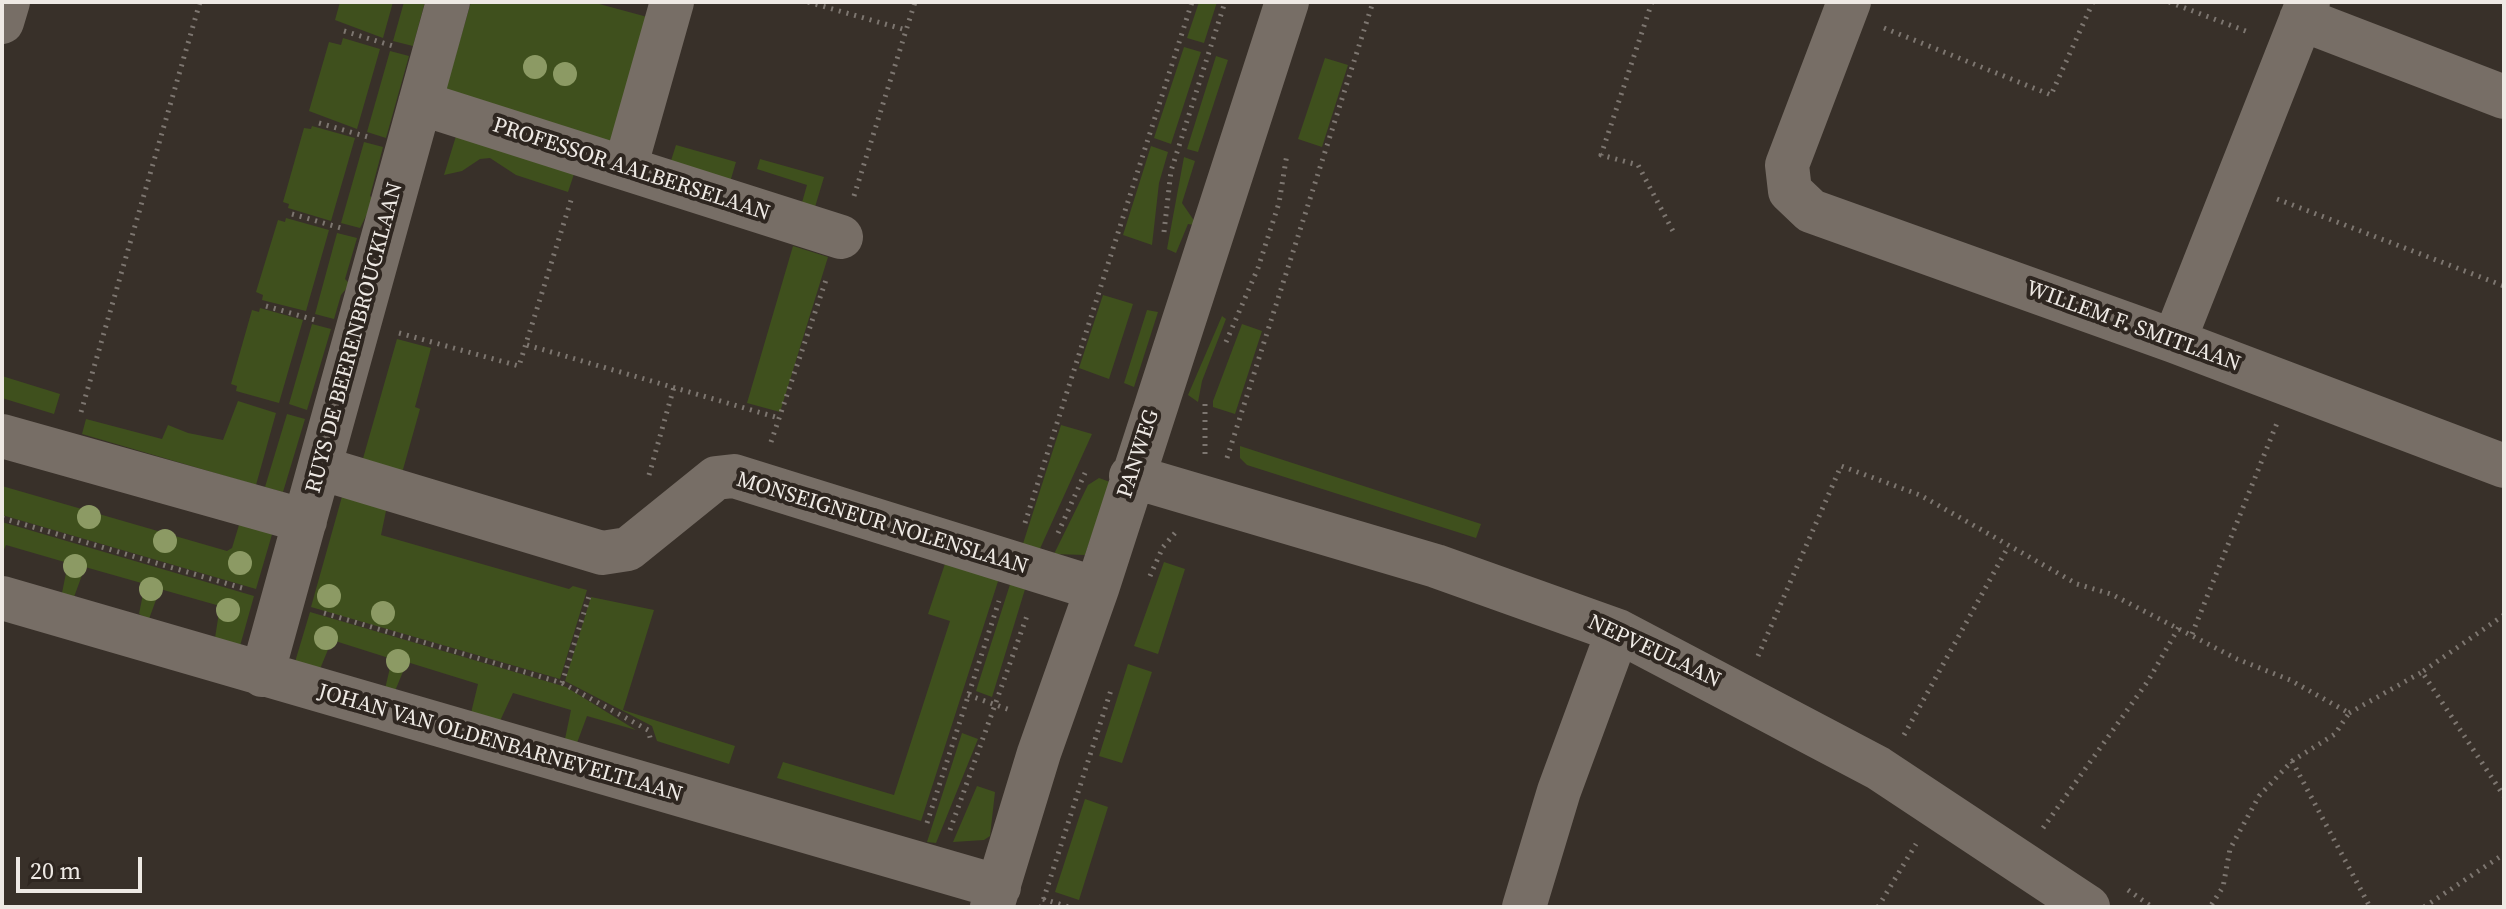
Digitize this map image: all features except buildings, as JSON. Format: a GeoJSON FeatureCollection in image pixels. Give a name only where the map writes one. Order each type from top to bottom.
{"type":"FeatureCollection","features":[{"type":"Feature","properties":{"kind":"street"},"geometry":{"type":"LineString","coordinates":[[2,22],[8,2]]}},
{"type":"Feature","properties":{"kind":"street","name":"RUYS DE BEERENBROUCKLAAN"},"geometry":{"type":"LineString","coordinates":[[262,675],[320,468],[376,331],[420,103],[448,2]]}},
{"type":"Feature","properties":{"kind":"street"},"geometry":{"type":"LineString","coordinates":[[625,168],[672,2]]}},
{"type":"Feature","properties":{"kind":"street","name":"PANWEG"},"geometry":{"type":"LineString","coordinates":[[996,897],[1039,753],[1097,589],[1131,476],[1287,2]]}},
{"type":"Feature","properties":{"kind":"street","name":"WILLEM F. SMITLAAN"},"geometry":{"type":"LineString","coordinates":[[1847,7],[1787,165],[1790,191],[1811,211],[2174,341],[2504,466]]}},
{"type":"Feature","properties":{"kind":"street"},"geometry":{"type":"LineString","coordinates":[[2174,341],[2299,23],[2504,97]]}},
{"type":"Feature","properties":{"kind":"street","name":"PROFESSOR AALBERSELAAN"},"geometry":{"type":"LineString","coordinates":[[420,103],[841,237]]}},
{"type":"Feature","properties":{"kind":"street"},"geometry":{"type":"LineString","coordinates":[[2,436],[305,521]]}},
{"type":"Feature","properties":{"kind":"street"},"geometry":{"type":"LineString","coordinates":[[320,468],[615,551]]}},
{"type":"Feature","properties":{"kind":"street","name":"MONSEIGNEUR NOLENSLAAN"},"geometry":{"type":"LineString","coordinates":[[615,551],[716,478],[734,476],[1097,589]]}},
{"type":"Feature","properties":{"kind":"street","name":"NEPVEULAAN"},"geometry":{"type":"LineString","coordinates":[[1131,476],[1436,566],[1618,631],[1878,768],[2088,907]]}},
{"type":"Feature","properties":{"kind":"street","name":"JOHAN VAN OLDENBARNEVELTLAAN"},"geometry":{"type":"LineString","coordinates":[[2,598],[924,867],[996,897]]}},
{"type":"Feature","properties":{"kind":"street"},"geometry":{"type":"LineString","coordinates":[[1524,907],[1559,791],[1618,631]]}},
{"type":"Feature","properties":{"kind":"path"},"geometry":{"type":"LineString","coordinates":[[68,455],[200,2]]}},
{"type":"Feature","properties":{"kind":"path"},"geometry":{"type":"LineString","coordinates":[[808,2],[906,30]]}},
{"type":"Feature","properties":{"kind":"path"},"geometry":{"type":"LineString","coordinates":[[924,867],[996,704],[1026,568],[1192,2]]}},
{"type":"Feature","properties":{"kind":"path"},"geometry":{"type":"LineString","coordinates":[[1163,238],[1171,171],[1225,2]]}},
{"type":"Feature","properties":{"kind":"path"},"geometry":{"type":"LineString","coordinates":[[1211,498],[1373,2]]}},
{"type":"Feature","properties":{"kind":"path"},"geometry":{"type":"LineString","coordinates":[[1652,2],[1601,155],[1638,165],[1675,235]]}},
{"type":"Feature","properties":{"kind":"path"},"geometry":{"type":"LineString","coordinates":[[1847,7],[2051,95],[2093,2]]}},
{"type":"Feature","properties":{"kind":"path"},"geometry":{"type":"LineString","coordinates":[[2169,2],[2299,23]]}},
{"type":"Feature","properties":{"kind":"path"},"geometry":{"type":"LineString","coordinates":[[266,306],[519,366],[585,154]]}},
{"type":"Feature","properties":{"kind":"path"},"geometry":{"type":"LineString","coordinates":[[2234,182],[2504,286]]}},
{"type":"Feature","properties":{"kind":"path"},"geometry":{"type":"LineString","coordinates":[[527,345],[780,418]]}},
{"type":"Feature","properties":{"kind":"path"},"geometry":{"type":"LineString","coordinates":[[2192,634],[2291,386]]}},
{"type":"Feature","properties":{"kind":"path"},"geometry":{"type":"LineString","coordinates":[[2,518],[562,683],[615,551],[674,387]]}},
{"type":"Feature","properties":{"kind":"path"},"geometry":{"type":"LineString","coordinates":[[725,412],[728,403]]}},
{"type":"Feature","properties":{"kind":"path"},"geometry":{"type":"LineString","coordinates":[[924,867],[968,695],[1026,568],[1091,462]]}},
{"type":"Feature","properties":{"kind":"path"},"geometry":{"type":"LineString","coordinates":[[1757,657],[1841,466],[1920,495],[2077,584],[2111,594],[2237,659],[2290,680],[2349,713]]}},
{"type":"Feature","properties":{"kind":"path"},"geometry":{"type":"LineString","coordinates":[[1878,768],[1901,741],[2008,547]]}},
{"type":"Feature","properties":{"kind":"path"},"geometry":{"type":"LineString","coordinates":[[2210,907],[2223,887],[2230,849],[2259,796],[2292,761],[2335,734],[2349,713],[2422,672],[2504,615]]}},
{"type":"Feature","properties":{"kind":"path"},"geometry":{"type":"LineString","coordinates":[[2042,829],[2148,681],[2179,627]]}},
{"type":"Feature","properties":{"kind":"path"},"geometry":{"type":"LineString","coordinates":[[2422,672],[2504,796]]}},
{"type":"Feature","properties":{"kind":"path"},"geometry":{"type":"LineString","coordinates":[[968,695],[1010,709],[1006,723]]}},
{"type":"Feature","properties":{"kind":"path"},"geometry":{"type":"LineString","coordinates":[[2292,761],[2370,907]]}},
{"type":"Feature","properties":{"kind":"path"},"geometry":{"type":"LineString","coordinates":[[2424,907],[2504,854]]}},
{"type":"Feature","properties":{"kind":"path"},"geometry":{"type":"LineString","coordinates":[[1044,899],[1069,907]]}},
{"type":"Feature","properties":{"kind":"green space"},"geometry":{"type":"Polygon","coordinates":[[[340,2],[393,2],[383,38],[335,20],[340,2]]]}},
{"type":"Feature","properties":{"kind":"green space"},"geometry":{"type":"Polygon","coordinates":[[[404,2],[425,2],[413,46],[393,41],[404,2]]]}},
{"type":"Feature","properties":{"kind":"green space"},"geometry":{"type":"Polygon","coordinates":[[[471,2],[592,2],[651,18],[614,150],[444,95],[471,2]]]}},
{"type":"Feature","properties":{"kind":"green space"},"geometry":{"type":"Polygon","coordinates":[[[1199,2],[1217,2],[1204,43],[1187,38],[1199,2]]]}},
{"type":"Feature","properties":{"kind":"green space"},"geometry":{"type":"Polygon","coordinates":[[[343,38],[380,49],[357,129],[309,111],[329,42],[341,45],[343,38]]]}},
{"type":"Feature","properties":{"kind":"green space"},"geometry":{"type":"Polygon","coordinates":[[[1184,47],[1201,52],[1171,144],[1154,138],[1184,47]]]}},
{"type":"Feature","properties":{"kind":"green space"},"geometry":{"type":"Polygon","coordinates":[[[390,51],[409,56],[386,138],[367,132],[390,51]]]}},
{"type":"Feature","properties":{"kind":"green space"},"geometry":{"type":"Polygon","coordinates":[[[1216,56],[1228,60],[1198,152],[1187,149],[1216,56]]]}},
{"type":"Feature","properties":{"kind":"green space"},"geometry":{"type":"Polygon","coordinates":[[[1325,58],[1348,65],[1322,147],[1298,139],[1325,58]]]}},
{"type":"Feature","properties":{"kind":"green space"},"geometry":{"type":"Polygon","coordinates":[[[312,126],[355,138],[331,221],[288,208],[289,204],[283,202],[304,128],[311,129],[312,126]]]}},
{"type":"Feature","properties":{"kind":"green space"},"geometry":{"type":"Polygon","coordinates":[[[456,136],[574,174],[568,192],[516,175],[490,158],[480,159],[462,171],[444,175],[456,136]]]}},
{"type":"Feature","properties":{"kind":"green space"},"geometry":{"type":"Polygon","coordinates":[[[364,142],[383,147],[370,196],[374,200],[360,228],[341,223],[364,142]]]}},
{"type":"Feature","properties":{"kind":"green space"},"geometry":{"type":"Polygon","coordinates":[[[676,145],[736,162],[728,189],[668,170],[676,145]]]}},
{"type":"Feature","properties":{"kind":"green space"},"geometry":{"type":"Polygon","coordinates":[[[1151,146],[1168,152],[1159,183],[1152,245],[1123,235],[1151,146]]]}},
{"type":"Feature","properties":{"kind":"green space"},"geometry":{"type":"Polygon","coordinates":[[[1184,157],[1195,161],[1182,203],[1195,222],[1194,225],[1188,224],[1176,253],[1167,249],[1184,157]]]}},
{"type":"Feature","properties":{"kind":"green space"},"geometry":{"type":"Polygon","coordinates":[[[760,159],[824,177],[812,217],[799,213],[807,185],[757,169],[760,159]]]}},
{"type":"Feature","properties":{"kind":"green space"},"geometry":{"type":"Polygon","coordinates":[[[286,218],[329,230],[306,311],[262,300],[263,295],[256,292],[278,220],[285,222],[286,218]]]}},
{"type":"Feature","properties":{"kind":"green space"},"geometry":{"type":"Polygon","coordinates":[[[337,233],[357,238],[345,279],[350,284],[341,295],[334,319],[315,314],[337,233]]]}},
{"type":"Feature","properties":{"kind":"green space"},"geometry":{"type":"Polygon","coordinates":[[[793,246],[828,257],[780,412],[747,403],[793,246]]]}},
{"type":"Feature","properties":{"kind":"green space"},"geometry":{"type":"Polygon","coordinates":[[[1103,295],[1133,304],[1109,379],[1079,368],[1103,295]]]}},
{"type":"Feature","properties":{"kind":"green space"},"geometry":{"type":"Polygon","coordinates":[[[260,308],[303,320],[279,403],[236,391],[237,386],[231,384],[252,310],[259,312],[260,308]]]}},
{"type":"Feature","properties":{"kind":"green space"},"geometry":{"type":"Polygon","coordinates":[[[1147,310],[1158,312],[1134,387],[1124,383],[1147,310]]]}},
{"type":"Feature","properties":{"kind":"green space"},"geometry":{"type":"Polygon","coordinates":[[[1222,316],[1226,319],[1202,381],[1198,402],[1188,395],[1222,316]]]}},
{"type":"Feature","properties":{"kind":"green space"},"geometry":{"type":"Polygon","coordinates":[[[312,324],[331,329],[307,410],[289,404],[312,324]]]}},
{"type":"Feature","properties":{"kind":"green space"},"geometry":{"type":"Polygon","coordinates":[[[1242,324],[1262,331],[1235,414],[1213,407],[1213,401],[1242,324]]]}},
{"type":"Feature","properties":{"kind":"green space"},"geometry":{"type":"Polygon","coordinates":[[[397,339],[431,348],[415,407],[420,409],[402,473],[362,462],[397,339]]]}},
{"type":"Feature","properties":{"kind":"green space"},"geometry":{"type":"Polygon","coordinates":[[[2,376],[60,394],[54,414],[2,398],[2,376]]]}},
{"type":"Feature","properties":{"kind":"green space"},"geometry":{"type":"Polygon","coordinates":[[[238,401],[276,413],[256,485],[82,434],[86,419],[162,439],[168,425],[188,433],[223,440],[238,401]]]}},
{"type":"Feature","properties":{"kind":"green space"},"geometry":{"type":"Polygon","coordinates":[[[287,414],[305,419],[283,492],[265,487],[287,414]]]}},
{"type":"Feature","properties":{"kind":"green space"},"geometry":{"type":"Polygon","coordinates":[[[1061,425],[1092,434],[1038,553],[1020,553],[1061,425]]]}},
{"type":"Feature","properties":{"kind":"green space"},"geometry":{"type":"Polygon","coordinates":[[[1240,446],[1481,524],[1476,538],[1247,465],[1240,458],[1240,446]]]}},
{"type":"Feature","properties":{"kind":"green space"},"geometry":{"type":"Polygon","coordinates":[[[1099,478],[1110,482],[1085,555],[1054,554],[1088,485],[1099,478]]]}},
{"type":"Feature","properties":{"kind":"green space"},"geometry":{"type":"Polygon","coordinates":[[[2,486],[227,551],[232,548],[239,525],[273,531],[256,589],[2,515],[2,486]]]}},
{"type":"Feature","properties":{"kind":"green space"},"geometry":{"type":"Polygon","coordinates":[[[343,493],[387,506],[381,535],[569,589],[573,586],[587,590],[560,679],[311,607],[343,493]]]}},
{"type":"Feature","properties":{"kind":"green space"},"geometry":{"type":"Polygon","coordinates":[[[2,522],[254,596],[240,646],[215,638],[220,606],[160,589],[149,619],[139,614],[145,584],[85,567],[74,597],[62,593],[68,563],[6,545],[2,554],[2,522]]]}},
{"type":"Feature","properties":{"kind":"green space"},"geometry":{"type":"Polygon","coordinates":[[[948,555],[1001,572],[921,821],[777,778],[783,762],[894,795],[950,621],[928,614],[948,555]]]}},
{"type":"Feature","properties":{"kind":"green space"},"geometry":{"type":"Polygon","coordinates":[[[1164,562],[1185,569],[1158,654],[1134,646],[1164,562]]]}},
{"type":"Feature","properties":{"kind":"green space"},"geometry":{"type":"Polygon","coordinates":[[[1013,575],[1026,586],[992,697],[976,691],[1013,575]]]}},
{"type":"Feature","properties":{"kind":"green space"},"geometry":{"type":"Polygon","coordinates":[[[591,597],[654,610],[623,710],[735,746],[729,764],[657,741],[652,726],[565,681],[591,597]]]}},
{"type":"Feature","properties":{"kind":"green space"},"geometry":{"type":"Polygon","coordinates":[[[310,612],[566,687],[636,730],[587,716],[577,743],[565,739],[571,710],[513,693],[499,723],[471,713],[478,684],[407,662],[395,691],[385,689],[392,659],[332,640],[320,669],[295,662],[310,612]]]}},
{"type":"Feature","properties":{"kind":"green space"},"geometry":{"type":"Polygon","coordinates":[[[1128,664],[1152,672],[1122,763],[1099,756],[1128,664]]]}},
{"type":"Feature","properties":{"kind":"green space"},"geometry":{"type":"Polygon","coordinates":[[[962,733],[978,739],[936,843],[927,842],[962,733]]]}},
{"type":"Feature","properties":{"kind":"green space"},"geometry":{"type":"Polygon","coordinates":[[[977,786],[995,792],[990,836],[984,840],[953,842],[977,786]]]}},
{"type":"Feature","properties":{"kind":"green space"},"geometry":{"type":"Polygon","coordinates":[[[1085,799],[1108,807],[1079,900],[1055,892],[1085,799]]]}}]}
